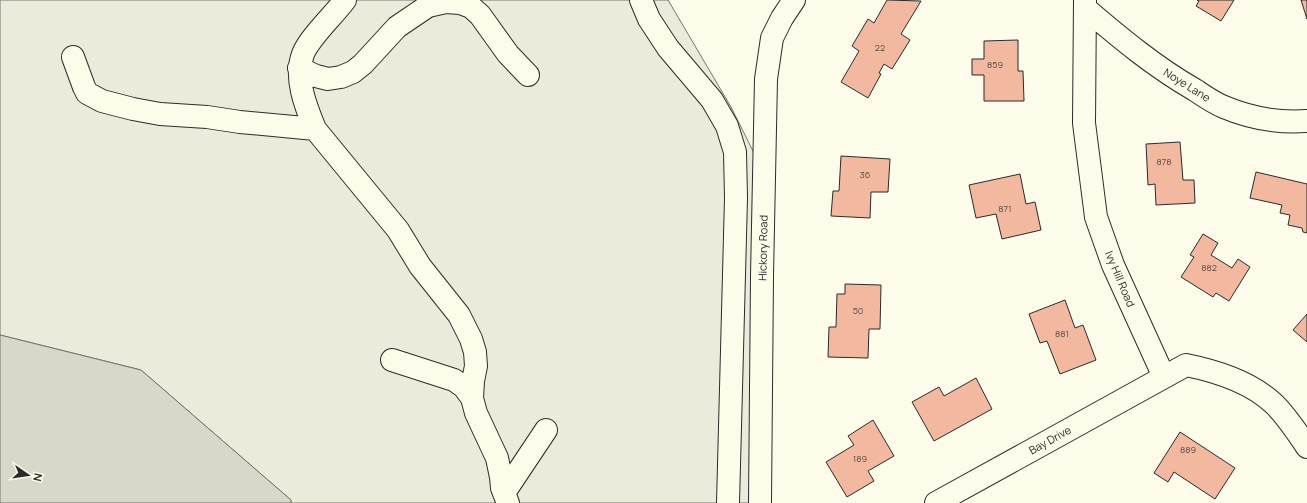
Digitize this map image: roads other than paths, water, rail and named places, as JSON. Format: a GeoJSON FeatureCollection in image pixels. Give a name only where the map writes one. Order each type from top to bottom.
{"type":"FeatureCollection","features":[{"type":"Feature","properties":{"kind":"street"},"geometry":{"type":"LineString","coordinates":[[345,0],[316,34],[303,53],[300,68],[302,90],[315,129],[398,230],[420,266],[458,315],[471,339],[475,352],[476,366],[472,398],[476,413],[497,458],[506,498]]}},
{"type":"Feature","properties":{"kind":"street"},"geometry":{"type":"LineString","coordinates":[[641,0],[649,18],[668,48],[712,100],[727,126],[735,152],[736,198],[728,503]]}},
{"type":"Feature","properties":{"kind":"street","name":"Hickory Road"},"geometry":{"type":"LineString","coordinates":[[760,503],[762,268],[766,79],[772,38],[782,18],[794,0]]}},
{"type":"Feature","properties":{"kind":"street"},"geometry":{"type":"LineString","coordinates":[[300,68],[316,76],[328,79],[341,77],[353,72],[363,64],[397,27],[428,6],[446,2],[460,3],[470,7],[480,15],[508,54],[528,75]]}},
{"type":"Feature","properties":{"kind":"street","name":"Noye Lane"},"geometry":{"type":"LineString","coordinates":[[1085,4],[1124,42],[1170,75],[1223,107],[1262,119],[1288,122],[1307,121]]}},
{"type":"Feature","properties":{"kind":"street","name":"Ivy Hill Road"},"geometry":{"type":"LineString","coordinates":[[1085,4],[1084,123],[1096,217],[1113,265],[1164,377]]}},
{"type":"Feature","properties":{"kind":"street"},"geometry":{"type":"LineString","coordinates":[[73,57],[87,93],[102,101],[160,114],[207,117],[240,122],[315,129]]}},
{"type":"Feature","properties":{"kind":"street"},"geometry":{"type":"LineString","coordinates":[[392,360],[454,380],[464,387],[472,398]]}},
{"type":"Feature","properties":{"kind":"street"},"geometry":{"type":"LineString","coordinates":[[1164,377],[1186,365],[1215,371],[1249,386],[1273,403],[1307,447]]}},
{"type":"Feature","properties":{"kind":"street","name":"Bay Drive"},"geometry":{"type":"LineString","coordinates":[[936,503],[1164,377]]}},
{"type":"Feature","properties":{"kind":"street"},"geometry":{"type":"LineString","coordinates":[[506,498],[546,430]]}}]}
